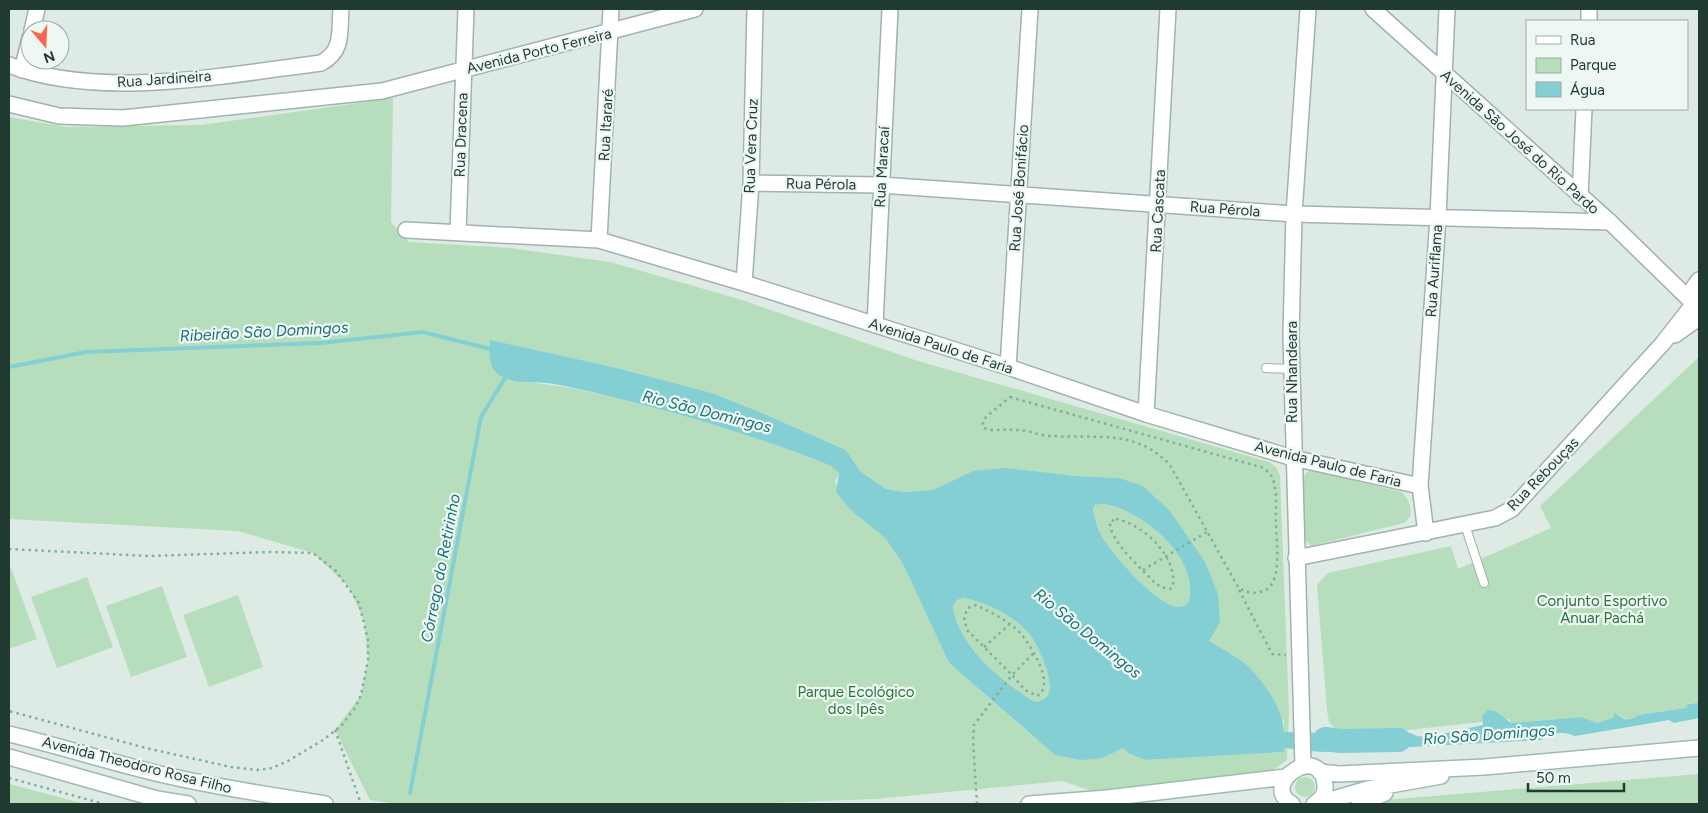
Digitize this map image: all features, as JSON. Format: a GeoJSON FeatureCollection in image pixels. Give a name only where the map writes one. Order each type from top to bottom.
{"type":"FeatureCollection","features":[{"type":"Feature","properties":{"kind":"street","name":"Rua Jardineira"},"geometry":{"type":"LineString","coordinates":[[15,68],[80,81],[120,82],[243,73],[321,63],[332,57],[338,48],[341,9]]}},
{"type":"Feature","properties":{"kind":"street","name":"Rua Dracena"},"geometry":{"type":"LineString","coordinates":[[458,232],[466,9]]}},
{"type":"Feature","properties":{"kind":"street","name":"Rua Itararé"},"geometry":{"type":"LineString","coordinates":[[599,240],[611,9]]}},
{"type":"Feature","properties":{"kind":"street","name":"Avenida Porto Ferreira"},"geometry":{"type":"LineString","coordinates":[[9,104],[59,116],[123,118],[382,91],[695,9]]}},
{"type":"Feature","properties":{"kind":"street","name":"Rua Vera Cruz"},"geometry":{"type":"LineString","coordinates":[[744,282],[750,183],[755,9]]}},
{"type":"Feature","properties":{"kind":"street","name":"Rua Maracaí"},"geometry":{"type":"LineString","coordinates":[[875,325],[890,9]]}},
{"type":"Feature","properties":{"kind":"street","name":"Rua José Bonifácio"},"geometry":{"type":"LineString","coordinates":[[1008,367],[1030,9]]}},
{"type":"Feature","properties":{"kind":"street","name":"Rua Cascata"},"geometry":{"type":"LineString","coordinates":[[1146,414],[1168,9]]}},
{"type":"Feature","properties":{"kind":"street","name":"Rua Nhandeara"},"geometry":{"type":"LineString","coordinates":[[1303,760],[1293,458],[1292,369],[1294,214],[1308,9]]}},
{"type":"Feature","properties":{"kind":"street","name":"Avenida São José do Rio Pardo"},"geometry":{"type":"LineString","coordinates":[[1373,9],[1610,222],[1666,277],[1695,309]]}},
{"type":"Feature","properties":{"kind":"street","name":"Rua Auriflama"},"geometry":{"type":"LineString","coordinates":[[1426,533],[1420,486],[1438,218],[1447,9]]}},
{"type":"Feature","properties":{"kind":"street"},"geometry":{"type":"LineString","coordinates":[[1580,196],[1584,110]]}},
{"type":"Feature","properties":{"kind":"street","name":"Rua Pérola"},"geometry":{"type":"LineString","coordinates":[[750,183],[881,185],[1294,214],[1610,222]]}},
{"type":"Feature","properties":{"kind":"street","name":"Avenida Paulo de Faria"},"geometry":{"type":"LineString","coordinates":[[406,230],[599,240],[744,282],[1008,367],[1146,414],[1293,458],[1420,486]]}},
{"type":"Feature","properties":{"kind":"street","name":"Avenida São José do Rio Pardo"},"geometry":{"type":"LineString","coordinates":[[1666,277],[1696,283]]}},
{"type":"Feature","properties":{"kind":"street"},"geometry":{"type":"LineString","coordinates":[[1695,309],[1690,291],[1696,283]]}},
{"type":"Feature","properties":{"kind":"street","name":"Rua Rebouças"},"geometry":{"type":"LineString","coordinates":[[1296,558],[1465,525],[1495,518],[1512,509],[1695,309]]}},
{"type":"Feature","properties":{"kind":"street","name":"Avenida Theodoro Rosa Filho"},"geometry":{"type":"LineString","coordinates":[[9,734],[74,749],[90,756],[170,776],[286,801],[325,804]]}},
{"type":"Feature","properties":{"kind":"street"},"geometry":{"type":"LineString","coordinates":[[1291,804],[1284,795],[1283,786],[1286,777],[1303,760],[1320,772],[1339,774],[1484,767],[1699,748]]}},
{"type":"Feature","properties":{"kind":"street"},"geometry":{"type":"LineString","coordinates":[[76,775],[90,756]]}},
{"type":"Feature","properties":{"kind":"street","name":"Avenida Theodoro Rosa Filho"},"geometry":{"type":"LineString","coordinates":[[9,757],[157,799],[188,804]]}},
{"type":"Feature","properties":{"kind":"street"},"geometry":{"type":"LineString","coordinates":[[1316,804],[1368,789],[1484,767]]}},
{"type":"Feature","properties":{"kind":"street"},"geometry":{"type":"LineString","coordinates":[[1316,804],[1323,796],[1326,787],[1320,772]]}},
{"type":"Feature","properties":{"kind":"street"},"geometry":{"type":"LineString","coordinates":[[1039,804],[1286,777]]}},
{"type":"Feature","properties":{"kind":"street"},"geometry":{"type":"LineString","coordinates":[[1360,804],[1418,781]]}},
{"type":"Feature","properties":{"kind":"street"},"geometry":{"type":"LineString","coordinates":[[1273,804],[1291,804]]}},
{"type":"Feature","properties":{"kind":"lane"},"geometry":{"type":"LineString","coordinates":[[1266,368],[1292,369]]}},
{"type":"Feature","properties":{"kind":"lane"},"geometry":{"type":"LineString","coordinates":[[1465,525],[1484,583]]}},
{"type":"Feature","properties":{"kind":"path"},"geometry":{"type":"LineString","coordinates":[[1238,587],[1244,592],[1264,592],[1275,579],[1275,493],[1273,480],[1264,468],[1016,398],[1010,397],[1005,399],[983,421],[983,427],[988,430],[1017,430],[1063,437],[1110,437],[1156,451],[1170,465],[1238,587],[1272,654],[1299,655]]}},
{"type":"Feature","properties":{"kind":"path"},"geometry":{"type":"LineString","coordinates":[[1116,519],[1131,524],[1154,542],[1166,557],[1174,575],[1173,586],[1170,589],[1161,588],[1142,570],[1111,532],[1110,522],[1116,519]]}},
{"type":"Feature","properties":{"kind":"path"},"geometry":{"type":"LineString","coordinates":[[1142,570],[1207,532]]}},
{"type":"Feature","properties":{"kind":"path"},"geometry":{"type":"LineString","coordinates":[[9,549],[149,556],[270,552],[313,553],[336,571],[359,603],[368,640],[366,676],[355,708],[335,730],[288,761],[272,768],[258,770],[232,767],[146,748],[9,710]]}},
{"type":"Feature","properties":{"kind":"path"},"geometry":{"type":"LineString","coordinates":[[976,605],[997,615],[1009,625],[1021,635],[1040,665],[1046,685],[1042,693],[1037,696],[1025,690],[967,630],[964,618],[968,608],[976,605]]}},
{"type":"Feature","properties":{"kind":"path"},"geometry":{"type":"LineString","coordinates":[[984,647],[1009,625]]}},
{"type":"Feature","properties":{"kind":"path"},"geometry":{"type":"LineString","coordinates":[[977,804],[972,741],[974,725],[1012,675],[1033,654]]}},
{"type":"Feature","properties":{"kind":"path"},"geometry":{"type":"LineString","coordinates":[[335,730],[361,804]]}},
{"type":"Feature","properties":{"kind":"path"},"geometry":{"type":"LineString","coordinates":[[9,778],[104,804]]}},
{"type":"Feature","properties":{"kind":"green space","name":"Parque Ecológico dos Ipês"},"geometry":{"type":"Polygon","coordinates":[[[393,98],[391,222],[409,242],[510,248],[610,262],[739,299],[915,360],[1269,462],[1277,468],[1280,476],[1289,712],[1287,760],[1273,770],[1092,791],[1062,781],[875,799],[741,804],[397,804],[370,800],[335,730],[361,695],[368,660],[364,620],[348,586],[313,553],[238,531],[9,519],[9,117],[66,127],[202,125],[393,98]],[[490,341],[520,382],[582,390],[667,411],[738,432],[831,466],[839,473],[835,482],[868,523],[885,538],[903,564],[949,663],[1037,740],[1103,758],[1123,748],[1130,754],[1145,760],[1284,752],[1284,722],[1248,667],[1209,641],[1218,594],[1119,478],[973,471],[933,490],[903,492],[886,489],[860,471],[846,450],[712,393],[617,368],[490,341]]]}},
{"type":"Feature","properties":{"kind":"green space","name":"Conjunto Esportivo Anuar Pachá"},"geometry":{"type":"Polygon","coordinates":[[[1699,357],[1699,702],[1693,703],[1687,708],[1638,715],[1633,720],[1620,717],[1597,723],[1582,717],[1511,723],[1509,719],[1380,733],[1339,732],[1329,722],[1327,710],[1317,585],[1328,573],[1451,546],[1458,569],[1551,528],[1540,506],[1699,357]]]}},
{"type":"Feature","properties":{"kind":"green space"},"geometry":{"type":"Polygon","coordinates":[[[1312,470],[1401,492],[1409,503],[1410,517],[1404,523],[1311,546],[1305,540],[1302,480],[1307,472],[1312,470]]]}},
{"type":"Feature","properties":{"kind":"green space"},"geometry":{"type":"Polygon","coordinates":[[[1104,504],[1119,508],[1136,516],[1166,540],[1178,554],[1186,570],[1190,587],[1188,603],[1181,607],[1161,599],[1124,565],[1105,541],[1096,522],[1093,511],[1096,505],[1104,504]]]}},
{"type":"Feature","properties":{"kind":"green space"},"geometry":{"type":"Polygon","coordinates":[[[11,568],[37,639],[9,649],[9,569],[11,568]]]}},
{"type":"Feature","properties":{"kind":"green space"},"geometry":{"type":"Polygon","coordinates":[[[87,577],[113,647],[57,668],[31,597],[87,577]]]}},
{"type":"Feature","properties":{"kind":"green space"},"geometry":{"type":"Polygon","coordinates":[[[162,586],[187,657],[131,677],[106,606],[162,586]]]}},
{"type":"Feature","properties":{"kind":"green space"},"geometry":{"type":"Polygon","coordinates":[[[238,595],[263,667],[209,687],[183,615],[238,595]]]}},
{"type":"Feature","properties":{"kind":"green space"},"geometry":{"type":"Polygon","coordinates":[[[963,598],[980,602],[1006,614],[1027,631],[1040,652],[1047,671],[1050,689],[1045,698],[1035,702],[1022,694],[996,674],[972,649],[956,621],[953,606],[957,600],[963,598]]]}},
{"type":"Feature","properties":{"kind":"green space"},"geometry":{"type":"Polygon","coordinates":[[[1699,774],[1699,804],[1377,804],[1385,800],[1699,774]]]}},
{"type":"Feature","properties":{"kind":"green space"},"geometry":{"type":"Polygon","coordinates":[[[1301,777],[1309,777],[1315,783],[1315,791],[1309,797],[1301,797],[1295,791],[1295,783],[1301,777]]]}},
{"type":"Feature","properties":{"kind":"green space"},"geometry":{"type":"Polygon","coordinates":[[[9,784],[85,804],[9,804],[9,784]]]}},
{"type":"Feature","properties":{"kind":"water"},"geometry":{"type":"Polygon","coordinates":[[[490,340],[617,368],[712,393],[846,450],[860,471],[886,489],[903,492],[933,490],[973,471],[1005,468],[1076,476],[1119,478],[1143,486],[1170,511],[1205,562],[1218,594],[1220,622],[1209,641],[1240,660],[1255,674],[1277,706],[1284,732],[1321,733],[1360,742],[1410,733],[1428,737],[1483,725],[1482,716],[1488,710],[1496,711],[1511,723],[1582,717],[1597,723],[1613,718],[1615,713],[1624,719],[1629,719],[1638,715],[1686,708],[1687,705],[1699,702],[1699,718],[1674,723],[1669,720],[1575,736],[1568,733],[1557,733],[1545,736],[1542,740],[1321,752],[1284,748],[1284,752],[1145,760],[1130,754],[1123,748],[1103,758],[1081,760],[1055,755],[949,663],[903,564],[885,538],[851,510],[836,492],[839,473],[831,466],[713,424],[592,392],[547,383],[516,381],[504,378],[495,372],[491,364],[490,340]],[[1104,504],[1095,505],[1093,511],[1097,525],[1105,541],[1124,565],[1161,599],[1181,607],[1188,603],[1190,587],[1186,570],[1178,554],[1166,540],[1136,516],[1119,508],[1104,504]],[[963,598],[957,600],[953,606],[956,621],[972,649],[996,674],[1022,694],[1035,702],[1045,698],[1050,689],[1047,671],[1040,652],[1027,631],[1013,619],[997,610],[980,602],[963,598]]]}},
{"type":"Feature","properties":{"kind":"waterway","name":"Ribeirão São Domingos"},"geometry":{"type":"LineString","coordinates":[[9,367],[86,352],[321,343],[423,332],[494,350]]}},
{"type":"Feature","properties":{"kind":"waterway","name":"Córrego do Retirinho"},"geometry":{"type":"LineString","coordinates":[[410,793],[481,417],[508,373]]}},
{"type":"Feature","properties":{"kind":"waterway","name":"Rio São Domingos"},"geometry":{"type":"LineString","coordinates":[[1325,739],[1341,741],[1399,740]]}}]}
